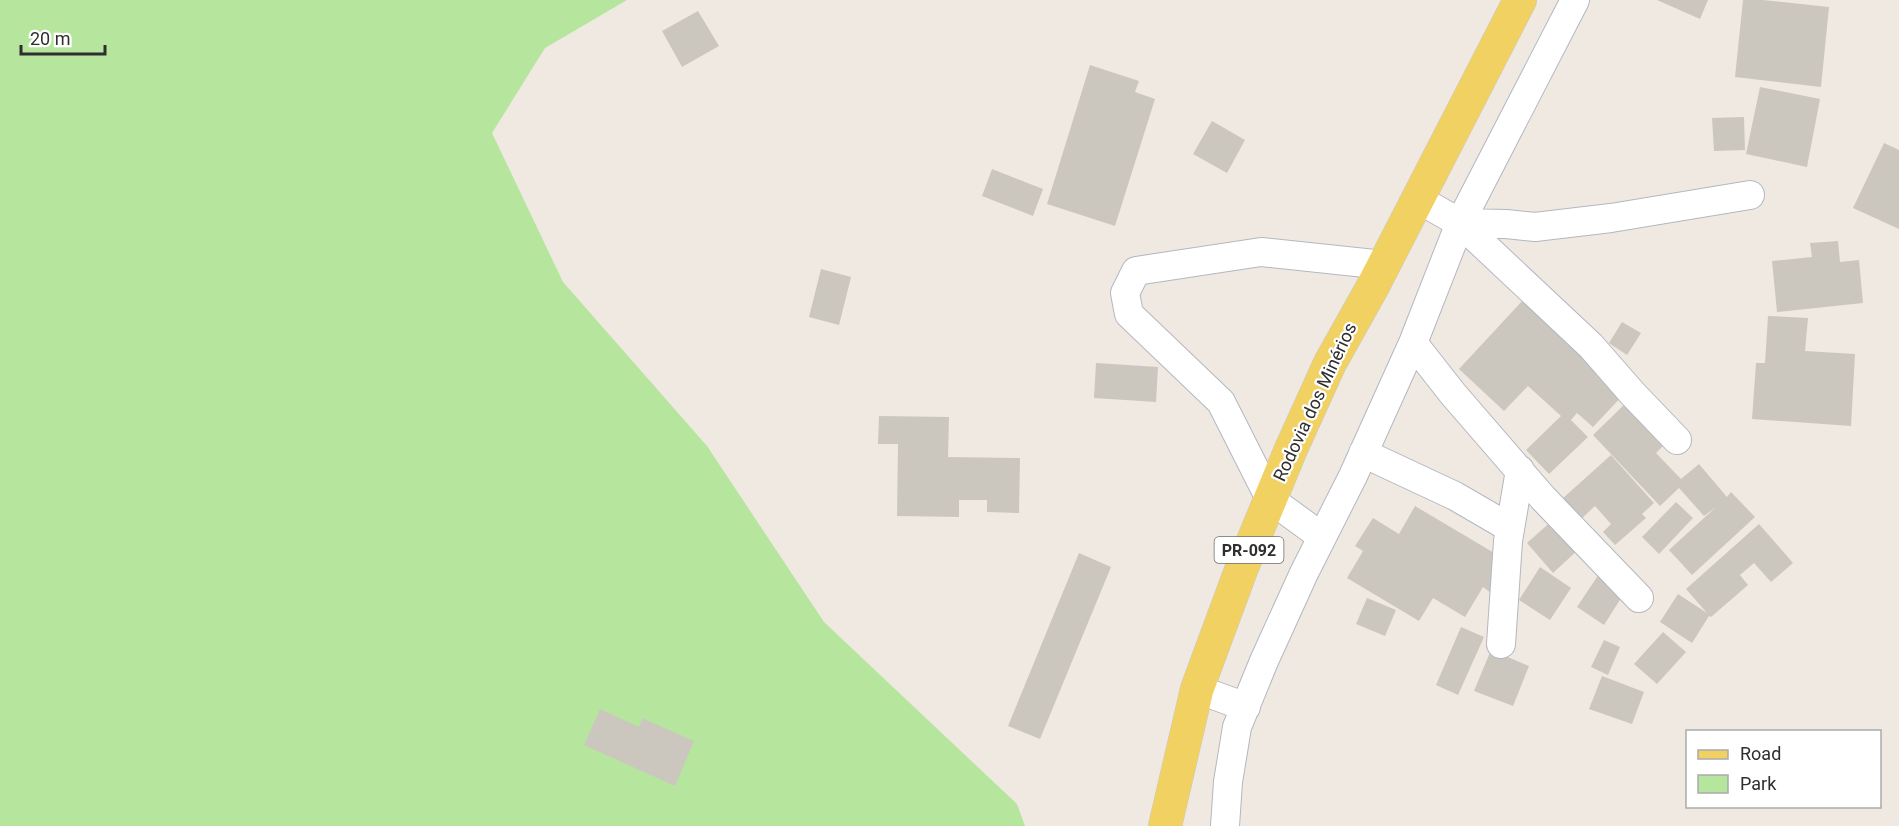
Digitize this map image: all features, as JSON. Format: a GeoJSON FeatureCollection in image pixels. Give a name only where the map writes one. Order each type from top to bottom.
{"type":"FeatureCollection","features":[{"type":"Feature","properties":{"kind":"main road","name":"Rodovia dos Minérios"},"geometry":{"type":"LineString","coordinates":[[1165,826],[1197,689],[1270,499],[1330,363],[1384,265],[1520,0]]}},
{"type":"Feature","properties":{"kind":"street"},"geometry":{"type":"LineString","coordinates":[[1225,826],[1237,727],[1264,661],[1413,343],[1460,223],[1575,0]]}},
{"type":"Feature","properties":{"kind":"street"},"geometry":{"type":"LineString","coordinates":[[1460,223],[1535,227],[1611,218],[1750,195]]}},
{"type":"Feature","properties":{"kind":"street"},"geometry":{"type":"LineString","coordinates":[[1418,199],[1460,223],[1591,346],[1677,440]]}},
{"type":"Feature","properties":{"kind":"street"},"geometry":{"type":"LineString","coordinates":[[1322,537],[1270,499],[1221,402],[1129,314],[1125,293],[1136,271],[1261,252],[1384,265]]}},
{"type":"Feature","properties":{"kind":"street"},"geometry":{"type":"LineString","coordinates":[[1413,343],[1453,394],[1543,498],[1639,598]]}},
{"type":"Feature","properties":{"kind":"street"},"geometry":{"type":"LineString","coordinates":[[1363,453],[1455,496],[1510,528]]}},
{"type":"Feature","properties":{"kind":"street"},"geometry":{"type":"LineString","coordinates":[[1501,644],[1510,528],[1520,470]]}},
{"type":"Feature","properties":{"kind":"street"},"geometry":{"type":"LineString","coordinates":[[1197,689],[1246,707]]}},
{"type":"Feature","properties":{"kind":"green space"},"geometry":{"type":"Polygon","coordinates":[[[0,0],[627,0],[545,48],[492,133],[563,282],[707,446],[824,622],[1017,804],[1025,826],[0,826],[0,0]]]}},
{"type":"Feature","properties":{"kind":"building"},"geometry":{"type":"Polygon","coordinates":[[[1657,0],[1708,0],[1700,19],[1657,0]]]}},
{"type":"Feature","properties":{"kind":"building"},"geometry":{"type":"Polygon","coordinates":[[[1743,0],[1829,7],[1821,87],[1735,77],[1743,0]]]}},
{"type":"Feature","properties":{"kind":"building"},"geometry":{"type":"Polygon","coordinates":[[[698,11],[719,46],[682,67],[662,31],[698,11]]]}},
{"type":"Feature","properties":{"kind":"building"},"geometry":{"type":"Polygon","coordinates":[[[1090,65],[1139,81],[1135,92],[1155,99],[1115,226],[1047,204],[1090,65]]]}},
{"type":"Feature","properties":{"kind":"building"},"geometry":{"type":"Polygon","coordinates":[[[1760,87],[1820,99],[1807,167],[1746,154],[1760,87]]]}},
{"type":"Feature","properties":{"kind":"building"},"geometry":{"type":"Polygon","coordinates":[[[1744,117],[1745,150],[1714,151],[1712,118],[1744,117]]]}},
{"type":"Feature","properties":{"kind":"building"},"geometry":{"type":"Polygon","coordinates":[[[1212,121],[1245,140],[1227,173],[1193,154],[1212,121]]]}},
{"type":"Feature","properties":{"kind":"building"},"geometry":{"type":"Polygon","coordinates":[[[1884,143],[1899,150],[1899,229],[1853,208],[1884,143]]]}},
{"type":"Feature","properties":{"kind":"building"},"geometry":{"type":"Polygon","coordinates":[[[992,169],[1043,189],[1033,216],[982,196],[992,169]]]}},
{"type":"Feature","properties":{"kind":"building"},"geometry":{"type":"Polygon","coordinates":[[[1838,241],[1840,262],[1859,260],[1863,303],[1777,312],[1772,261],[1812,257],[1810,243],[1838,241]]]}},
{"type":"Feature","properties":{"kind":"building"},"geometry":{"type":"Polygon","coordinates":[[[821,269],[851,277],[839,325],[809,317],[821,269]]]}},
{"type":"Feature","properties":{"kind":"building"},"geometry":{"type":"Polygon","coordinates":[[[1524,299],[1625,393],[1593,427],[1577,413],[1571,420],[1588,437],[1549,474],[1526,450],[1561,416],[1528,386],[1504,411],[1459,369],[1524,299]]]}},
{"type":"Feature","properties":{"kind":"building"},"geometry":{"type":"Polygon","coordinates":[[[1768,316],[1808,318],[1805,351],[1855,354],[1851,426],[1752,419],[1756,363],[1765,363],[1768,316]]]}},
{"type":"Feature","properties":{"kind":"building"},"geometry":{"type":"Polygon","coordinates":[[[1622,322],[1641,333],[1627,355],[1609,343],[1622,322]]]}},
{"type":"Feature","properties":{"kind":"building"},"geometry":{"type":"Polygon","coordinates":[[[1096,363],[1158,367],[1156,402],[1094,398],[1096,363]]]}},
{"type":"Feature","properties":{"kind":"building"},"geometry":{"type":"Polygon","coordinates":[[[1626,403],[1665,444],[1656,453],[1681,479],[1699,464],[1727,497],[1731,492],[1755,517],[1692,575],[1669,550],[1716,507],[1704,516],[1679,488],[1660,506],[1593,435],[1626,403]]]}},
{"type":"Feature","properties":{"kind":"building"},"geometry":{"type":"Polygon","coordinates":[[[879,416],[949,417],[948,457],[1020,458],[1019,513],[987,512],[987,500],[959,500],[959,517],[897,516],[898,444],[878,444],[879,416]]]}},
{"type":"Feature","properties":{"kind":"building"},"geometry":{"type":"Polygon","coordinates":[[[1611,455],[1654,503],[1642,514],[1646,518],[1615,545],[1603,532],[1611,524],[1595,506],[1580,520],[1562,499],[1611,455]]]}},
{"type":"Feature","properties":{"kind":"building"},"geometry":{"type":"Polygon","coordinates":[[[1676,502],[1693,518],[1659,554],[1642,537],[1676,502]]]}},
{"type":"Feature","properties":{"kind":"building"},"geometry":{"type":"Polygon","coordinates":[[[1415,506],[1501,557],[1491,593],[1483,587],[1465,617],[1433,598],[1419,621],[1347,578],[1363,551],[1355,546],[1373,518],[1399,534],[1415,506]]]}},
{"type":"Feature","properties":{"kind":"building"},"geometry":{"type":"Polygon","coordinates":[[[1554,519],[1580,548],[1553,573],[1527,543],[1554,519]]]}},
{"type":"Feature","properties":{"kind":"building"},"geometry":{"type":"Polygon","coordinates":[[[1759,524],[1793,563],[1771,582],[1754,563],[1740,575],[1748,585],[1711,617],[1709,616],[1692,643],[1660,622],[1678,594],[1707,613],[1686,589],[1759,524]]]}},
{"type":"Feature","properties":{"kind":"building"},"geometry":{"type":"Polygon","coordinates":[[[1079,553],[1111,567],[1040,739],[1008,726],[1079,553]]]}},
{"type":"Feature","properties":{"kind":"building"},"geometry":{"type":"Polygon","coordinates":[[[1540,567],[1571,588],[1550,620],[1519,600],[1540,567]]]}},
{"type":"Feature","properties":{"kind":"building"},"geometry":{"type":"Polygon","coordinates":[[[1599,574],[1625,592],[1604,625],[1577,607],[1599,574]]]}},
{"type":"Feature","properties":{"kind":"building"},"geometry":{"type":"Polygon","coordinates":[[[1367,598],[1396,610],[1385,636],[1356,624],[1367,598]]]}},
{"type":"Feature","properties":{"kind":"building"},"geometry":{"type":"Polygon","coordinates":[[[1461,627],[1484,637],[1458,695],[1436,685],[1461,627]]]}},
{"type":"Feature","properties":{"kind":"building"},"geometry":{"type":"Polygon","coordinates":[[[1663,632],[1686,652],[1657,684],[1634,664],[1663,632]]]}},
{"type":"Feature","properties":{"kind":"building"},"geometry":{"type":"Polygon","coordinates":[[[1604,640],[1620,647],[1608,675],[1591,667],[1604,640]]]}},
{"type":"Feature","properties":{"kind":"building"},"geometry":{"type":"Polygon","coordinates":[[[1491,650],[1529,666],[1513,706],[1474,691],[1491,650]]]}},
{"type":"Feature","properties":{"kind":"building"},"geometry":{"type":"Polygon","coordinates":[[[1602,676],[1644,692],[1632,724],[1589,709],[1602,676]]]}},
{"type":"Feature","properties":{"kind":"building"},"geometry":{"type":"Polygon","coordinates":[[[600,709],[639,727],[642,718],[694,741],[675,786],[584,745],[600,709]]]}}]}
